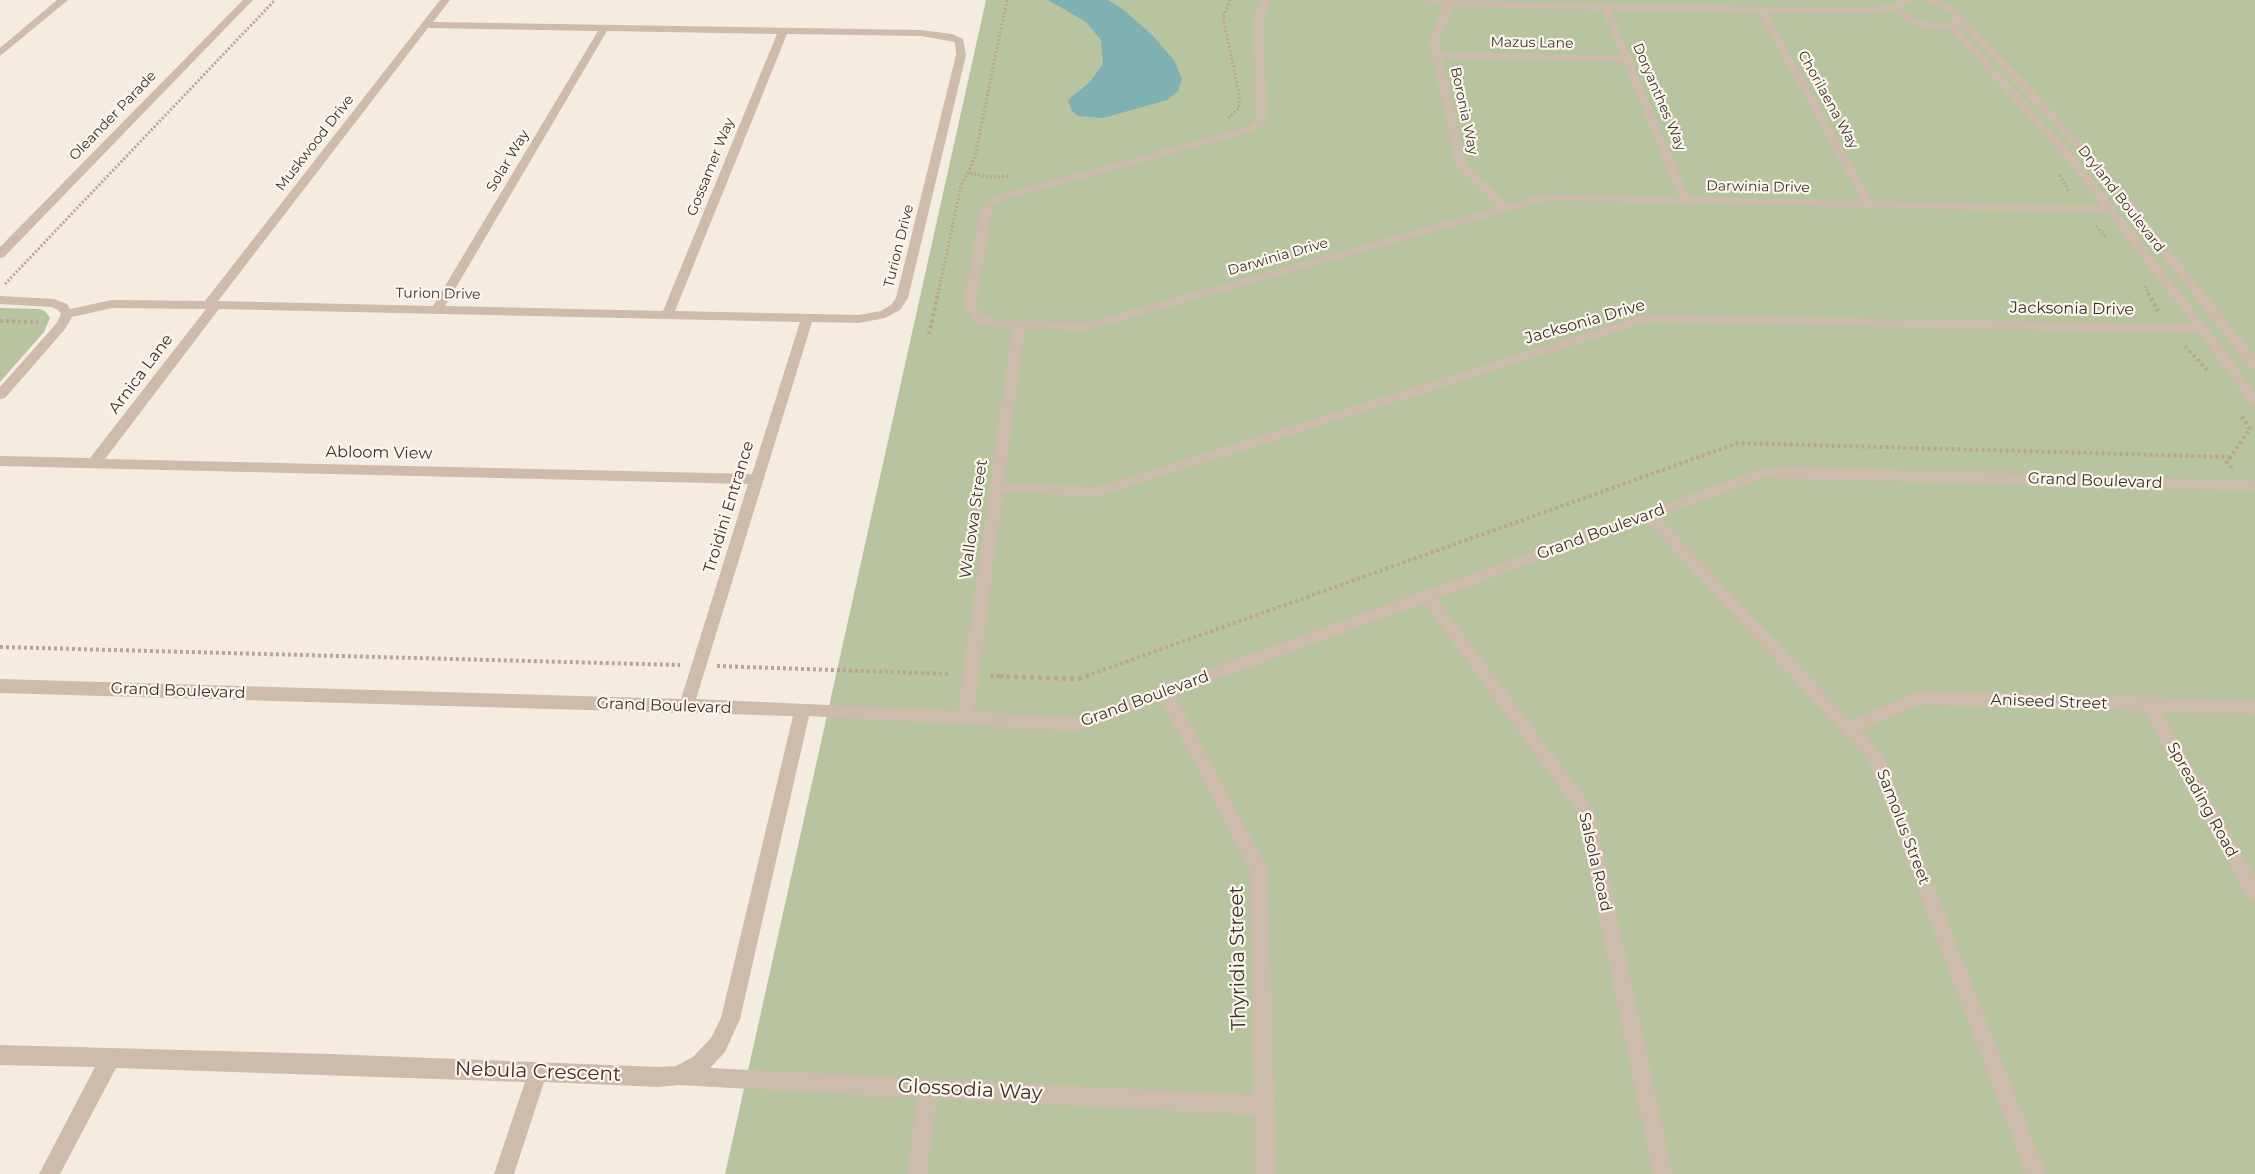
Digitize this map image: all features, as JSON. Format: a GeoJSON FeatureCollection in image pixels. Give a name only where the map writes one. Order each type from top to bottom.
{"type":"FeatureCollection","features":[{"type":"Feature","properties":{"kind":"street"},"geometry":{"type":"LineString","coordinates":[[0,53],[63,0]]}},
{"type":"Feature","properties":{"kind":"street","name":"Oleander Parade"},"geometry":{"type":"LineString","coordinates":[[0,254],[248,0]]}},
{"type":"Feature","properties":{"kind":"street","name":"Muskwood Drive"},"geometry":{"type":"LineString","coordinates":[[212,305],[445,0]]}},
{"type":"Feature","properties":{"kind":"street","name":"Darwinia Drive"},"geometry":{"type":"LineString","coordinates":[[1267,0],[1258,18],[1262,115],[1259,123],[1251,129],[999,198],[990,204],[986,211],[970,304],[976,316],[985,322],[1088,326],[1547,197],[2111,210]]}},
{"type":"Feature","properties":{"kind":"street"},"geometry":{"type":"LineString","coordinates":[[1425,0],[1449,4],[1868,11],[1927,26],[1951,26],[1959,20],[1956,13]]}},
{"type":"Feature","properties":{"kind":"street"},"geometry":{"type":"LineString","coordinates":[[1809,0],[1817,11]]}},
{"type":"Feature","properties":{"kind":"street","name":"Dryland Boulevard"},"geometry":{"type":"LineString","coordinates":[[1933,1],[1956,13],[2098,166],[2255,365]]}},
{"type":"Feature","properties":{"kind":"street"},"geometry":{"type":"LineString","coordinates":[[1868,11],[1904,2]]}},
{"type":"Feature","properties":{"kind":"street"},"geometry":{"type":"LineString","coordinates":[[1904,2],[1899,13],[1910,21]]}},
{"type":"Feature","properties":{"kind":"street","name":"Boronia Way"},"geometry":{"type":"LineString","coordinates":[[1449,4],[1434,41],[1461,165],[1506,209]]}},
{"type":"Feature","properties":{"kind":"street","name":"Doryanthes Way"},"geometry":{"type":"LineString","coordinates":[[1605,6],[1685,201]]}},
{"type":"Feature","properties":{"kind":"street","name":"Chorilaena Way"},"geometry":{"type":"LineString","coordinates":[[1761,10],[1870,205]]}},
{"type":"Feature","properties":{"kind":"street","name":"Turion Drive"},"geometry":{"type":"LineString","coordinates":[[67,314],[112,304],[807,318],[872,317],[885,314],[896,307],[902,297],[962,46],[960,41],[942,34],[426,25]]}},
{"type":"Feature","properties":{"kind":"street","name":"Dryland Boulevard"},"geometry":{"type":"LineString","coordinates":[[1951,26],[2072,160],[2203,329],[2255,402]]}},
{"type":"Feature","properties":{"kind":"street","name":"Solar Way"},"geometry":{"type":"LineString","coordinates":[[437,309],[604,28]]}},
{"type":"Feature","properties":{"kind":"street","name":"Gossamer Way"},"geometry":{"type":"LineString","coordinates":[[667,315],[783,31]]}},
{"type":"Feature","properties":{"kind":"street","name":"Mazus Lane"},"geometry":{"type":"LineString","coordinates":[[1437,55],[1627,59]]}},
{"type":"Feature","properties":{"kind":"street"},"geometry":{"type":"LineString","coordinates":[[0,300],[54,303],[63,307],[67,314],[61,326],[0,395]]}},
{"type":"Feature","properties":{"kind":"street","name":"Arnica Lane"},"geometry":{"type":"LineString","coordinates":[[93,464],[212,305]]}},
{"type":"Feature","properties":{"kind":"street","name":"Troidini Entrance"},"geometry":{"type":"LineString","coordinates":[[687,707],[807,318]]}},
{"type":"Feature","properties":{"kind":"street","name":"Jacksonia Drive"},"geometry":{"type":"LineString","coordinates":[[997,487],[1097,492],[1646,318],[2203,329]]}},
{"type":"Feature","properties":{"kind":"street","name":"Wallowa Street"},"geometry":{"type":"LineString","coordinates":[[965,718],[1019,325]]}},
{"type":"Feature","properties":{"kind":"street","name":"Abloom View"},"geometry":{"type":"LineString","coordinates":[[0,462],[757,479]]}},
{"type":"Feature","properties":{"kind":"street","name":"Grand Boulevard"},"geometry":{"type":"LineString","coordinates":[[0,686],[803,709],[1077,724],[1763,473],[1794,472],[2255,486]]}},
{"type":"Feature","properties":{"kind":"street","name":"Samolus Street"},"geometry":{"type":"LineString","coordinates":[[1649,514],[1876,757],[2036,1174]]}},
{"type":"Feature","properties":{"kind":"street","name":"Salsola Road"},"geometry":{"type":"LineString","coordinates":[[1427,596],[1585,809],[1663,1174]]}},
{"type":"Feature","properties":{"kind":"street","name":"Thyridia Street"},"geometry":{"type":"LineString","coordinates":[[1165,692],[1259,869],[1266,1174]]}},
{"type":"Feature","properties":{"kind":"street","name":"Aniseed Street"},"geometry":{"type":"LineString","coordinates":[[1849,728],[1918,698],[2255,707]]}},
{"type":"Feature","properties":{"kind":"street","name":"Spreading Road"},"geometry":{"type":"LineString","coordinates":[[2149,705],[2255,894]]}},
{"type":"Feature","properties":{"kind":"street"},"geometry":{"type":"LineString","coordinates":[[676,1076],[700,1064],[708,1056],[723,1036],[730,1019],[803,709]]}},
{"type":"Feature","properties":{"kind":"street","name":"Nebula Crescent"},"geometry":{"type":"LineString","coordinates":[[0,1055],[676,1076]]}},
{"type":"Feature","properties":{"kind":"street"},"geometry":{"type":"LineString","coordinates":[[49,1174],[110,1059]]}},
{"type":"Feature","properties":{"kind":"street"},"geometry":{"type":"LineString","coordinates":[[504,1174],[538,1071]]}},
{"type":"Feature","properties":{"kind":"street","name":"Glossodia Way"},"geometry":{"type":"LineString","coordinates":[[676,1076],[1264,1106]]}},
{"type":"Feature","properties":{"kind":"street"},"geometry":{"type":"LineString","coordinates":[[917,1174],[928,1088]]}},
{"type":"Feature","properties":{"kind":"path"},"geometry":{"type":"LineString","coordinates":[[2,286],[275,0]]}},
{"type":"Feature","properties":{"kind":"path"},"geometry":{"type":"LineString","coordinates":[[929,334],[961,186],[975,156],[1007,0]]}},
{"type":"Feature","properties":{"kind":"path"},"geometry":{"type":"LineString","coordinates":[[1228,118],[1239,108],[1223,18],[1230,0]]}},
{"type":"Feature","properties":{"kind":"path"},"geometry":{"type":"LineString","coordinates":[[968,173],[991,177],[1020,174]]}},
{"type":"Feature","properties":{"kind":"path"},"geometry":{"type":"LineString","coordinates":[[0,321],[38,322],[31,330]]}},
{"type":"Feature","properties":{"kind":"path"},"geometry":{"type":"LineString","coordinates":[[2246,434],[2255,434]]}},
{"type":"Feature","properties":{"kind":"path"},"geometry":{"type":"LineString","coordinates":[[0,647],[834,669]]}},
{"type":"Feature","properties":{"kind":"green space"},"geometry":{"type":"Polygon","coordinates":[[[986,0],[2255,0],[2255,1174],[725,1174],[986,0]]]}},
{"type":"Feature","properties":{"kind":"green space"},"geometry":{"type":"Polygon","coordinates":[[[0,308],[39,309],[45,311],[50,318],[44,332],[0,382],[0,308]]]}},
{"type":"Feature","properties":{"kind":"water"},"geometry":{"type":"Polygon","coordinates":[[[1048,0],[1108,0],[1124,10],[1152,35],[1174,60],[1182,79],[1178,91],[1167,100],[1103,118],[1078,116],[1072,111],[1068,100],[1090,82],[1103,64],[1101,40],[1086,22],[1048,0]]]}}]}
